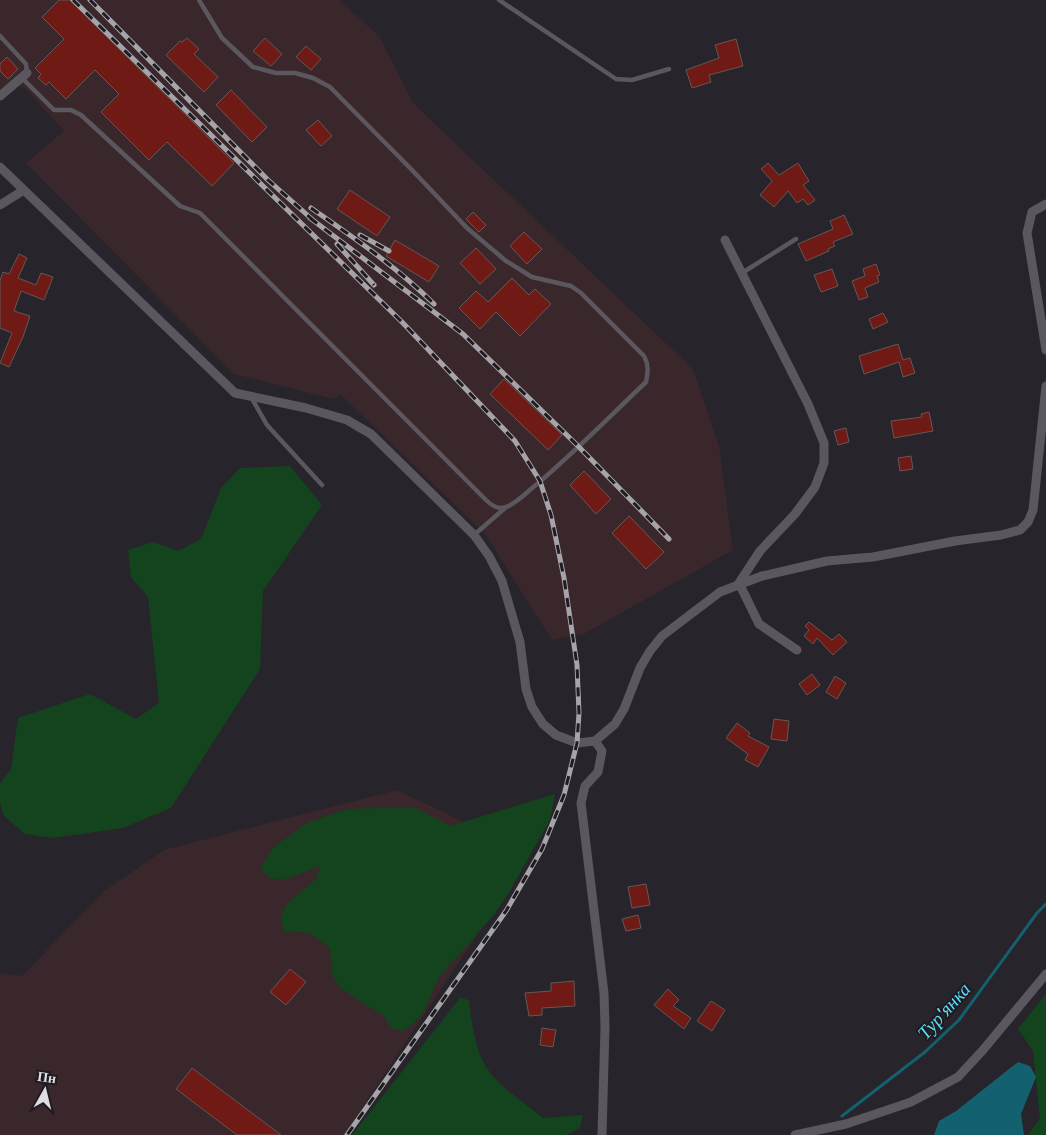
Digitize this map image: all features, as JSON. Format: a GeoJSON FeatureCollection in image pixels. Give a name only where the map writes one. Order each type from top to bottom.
{"type":"FeatureCollection","features":[{"type":"Feature","properties":{"kind":"street"},"geometry":{"type":"LineString","coordinates":[[0,96],[24,75]]}},
{"type":"Feature","properties":{"kind":"street"},"geometry":{"type":"LineString","coordinates":[[0,167],[235,393],[306,408],[347,420],[371,434],[474,535],[489,556],[502,581],[520,642],[526,689],[532,707],[543,724],[556,735],[577,743],[595,741],[615,724],[628,700],[640,668],[650,651],[662,636],[720,592],[739,583],[762,576],[828,561],[873,557],[1020,530],[1028,522],[1033,510],[1046,386]]}},
{"type":"Feature","properties":{"kind":"street"},"geometry":{"type":"LineString","coordinates":[[0,205],[24,190]]}},
{"type":"Feature","properties":{"kind":"street"},"geometry":{"type":"LineString","coordinates":[[1046,204],[1032,212],[1027,233],[1046,350]]}},
{"type":"Feature","properties":{"kind":"street"},"geometry":{"type":"LineString","coordinates":[[725,240],[754,301],[808,404],[824,443],[824,463],[814,487],[795,514],[760,551],[739,583]]}},
{"type":"Feature","properties":{"kind":"street"},"geometry":{"type":"LineString","coordinates":[[739,583],[760,624],[797,650]]}},
{"type":"Feature","properties":{"kind":"street"},"geometry":{"type":"LineString","coordinates":[[595,741],[602,751],[601,760],[598,772],[585,786],[581,803],[604,993],[602,1135]]}},
{"type":"Feature","properties":{"kind":"street"},"geometry":{"type":"LineString","coordinates":[[795,1135],[846,1124],[910,1102],[958,1077],[1046,974]]}},
{"type":"Feature","properties":{"kind":"lane"},"geometry":{"type":"LineString","coordinates":[[199,0],[222,38],[253,67],[276,73],[294,73],[313,78],[330,87],[467,228],[506,261],[532,277],[571,286],[581,293],[644,356],[648,363],[646,382],[540,481],[474,535]]}},
{"type":"Feature","properties":{"kind":"lane"},"geometry":{"type":"LineString","coordinates":[[499,0],[616,79],[632,80],[668,69]]}},
{"type":"Feature","properties":{"kind":"lane"},"geometry":{"type":"LineString","coordinates":[[0,36],[26,64],[24,75],[54,110],[71,110],[81,114],[180,206],[200,213],[486,500],[492,505],[505,508]]}},
{"type":"Feature","properties":{"kind":"lane"},"geometry":{"type":"LineString","coordinates":[[742,273],[796,239]]}},
{"type":"Feature","properties":{"kind":"lane"},"geometry":{"type":"LineString","coordinates":[[250,396],[267,425],[322,486]]}},
{"type":"Feature","properties":{"kind":"shaded area"},"geometry":{"type":"Polygon","coordinates":[[[0,0],[339,0],[379,36],[413,103],[693,369],[719,446],[733,550],[584,634],[552,640],[485,534],[340,394],[333,399],[234,374],[26,163],[64,131],[26,89],[19,87],[11,81],[0,90],[0,0]]]}},
{"type":"Feature","properties":{"kind":"shaded area"},"geometry":{"type":"Polygon","coordinates":[[[397,790],[531,854],[344,1135],[0,1135],[0,973],[22,976],[104,891],[164,850],[397,790]]]}},
{"type":"Feature","properties":{"kind":"green space"},"geometry":{"type":"Polygon","coordinates":[[[290,466],[322,505],[263,591],[260,669],[171,808],[123,828],[53,838],[25,834],[4,816],[0,803],[0,784],[11,769],[18,718],[90,694],[136,719],[159,703],[148,597],[131,577],[128,550],[153,542],[178,551],[201,539],[221,488],[240,468],[290,466]]]}},
{"type":"Feature","properties":{"kind":"green space"},"geometry":{"type":"Polygon","coordinates":[[[555,794],[550,820],[508,894],[493,916],[439,977],[423,1013],[403,1031],[391,1028],[384,1016],[340,988],[332,974],[330,948],[309,933],[284,931],[281,918],[286,905],[317,878],[320,866],[283,880],[270,878],[260,868],[274,847],[307,823],[347,809],[414,807],[450,826],[555,794]]]}},
{"type":"Feature","properties":{"kind":"green space"},"geometry":{"type":"Polygon","coordinates":[[[1046,994],[1046,1135],[1028,1135],[1040,1119],[1033,1051],[1018,1029],[1046,994]]]}},
{"type":"Feature","properties":{"kind":"green space"},"geometry":{"type":"Polygon","coordinates":[[[460,998],[469,1000],[476,1042],[490,1073],[512,1094],[543,1118],[583,1115],[580,1128],[567,1135],[352,1135],[460,998]]]}},
{"type":"Feature","properties":{"kind":"water"},"geometry":{"type":"Polygon","coordinates":[[[1018,1062],[1030,1066],[1036,1077],[1021,1114],[1024,1135],[934,1135],[939,1121],[956,1111],[1018,1062]]]}},
{"type":"Feature","properties":{"kind":"building"},"geometry":{"type":"Polygon","coordinates":[[[59,0],[70,0],[234,163],[212,186],[167,142],[149,160],[101,112],[119,94],[95,70],[66,99],[49,82],[46,85],[38,78],[41,74],[35,68],[64,39],[42,17],[59,0]]]}},
{"type":"Feature","properties":{"kind":"building"},"geometry":{"type":"Polygon","coordinates":[[[187,38],[199,49],[194,54],[218,77],[204,92],[166,55],[180,41],[182,42],[187,38]]]}},
{"type":"Feature","properties":{"kind":"building"},"geometry":{"type":"Polygon","coordinates":[[[265,38],[282,54],[271,66],[253,51],[265,38]]]}},
{"type":"Feature","properties":{"kind":"building"},"geometry":{"type":"Polygon","coordinates":[[[736,39],[743,66],[709,75],[711,82],[692,88],[686,70],[719,58],[715,45],[736,39]]]}},
{"type":"Feature","properties":{"kind":"building"},"geometry":{"type":"Polygon","coordinates":[[[306,46],[321,59],[311,70],[296,57],[306,46]]]}},
{"type":"Feature","properties":{"kind":"building"},"geometry":{"type":"Polygon","coordinates":[[[7,57],[18,69],[8,79],[0,71],[0,64],[7,57]]]}},
{"type":"Feature","properties":{"kind":"building"},"geometry":{"type":"Polygon","coordinates":[[[231,90],[267,127],[252,142],[216,105],[231,90]]]}},
{"type":"Feature","properties":{"kind":"building"},"geometry":{"type":"Polygon","coordinates":[[[318,120],[332,136],[321,146],[306,130],[318,120]]]}},
{"type":"Feature","properties":{"kind":"building"},"geometry":{"type":"Polygon","coordinates":[[[768,163],[779,175],[798,163],[809,181],[803,185],[815,200],[808,205],[803,199],[797,203],[788,191],[774,207],[760,195],[772,181],[761,169],[768,163]]]}},
{"type":"Feature","properties":{"kind":"building"},"geometry":{"type":"Polygon","coordinates":[[[350,190],[390,217],[377,236],[337,209],[350,190]]]}},
{"type":"Feature","properties":{"kind":"building"},"geometry":{"type":"Polygon","coordinates":[[[473,212],[486,225],[479,232],[466,219],[473,212]]]}},
{"type":"Feature","properties":{"kind":"building"},"geometry":{"type":"Polygon","coordinates":[[[844,215],[853,234],[833,242],[835,246],[828,249],[829,251],[806,261],[798,244],[833,229],[830,221],[844,215]]]}},
{"type":"Feature","properties":{"kind":"building"},"geometry":{"type":"Polygon","coordinates":[[[524,232],[542,249],[527,264],[510,246],[524,232]]]}},
{"type":"Feature","properties":{"kind":"building"},"geometry":{"type":"Polygon","coordinates":[[[395,240],[439,266],[429,282],[386,256],[395,240]]]}},
{"type":"Feature","properties":{"kind":"building"},"geometry":{"type":"Polygon","coordinates":[[[476,248],[496,269],[480,284],[460,263],[476,248]]]}},
{"type":"Feature","properties":{"kind":"building"},"geometry":{"type":"Polygon","coordinates":[[[19,254],[27,258],[18,278],[36,285],[41,273],[53,277],[44,300],[21,291],[14,311],[30,316],[23,337],[9,367],[0,363],[12,333],[0,328],[0,281],[3,272],[9,274],[19,254]]]}},
{"type":"Feature","properties":{"kind":"building"},"geometry":{"type":"Polygon","coordinates":[[[876,264],[880,275],[877,276],[879,282],[865,288],[868,297],[859,300],[852,281],[865,276],[863,269],[876,264]]]}},
{"type":"Feature","properties":{"kind":"building"},"geometry":{"type":"Polygon","coordinates":[[[832,269],[838,286],[821,292],[814,275],[832,269]]]}},
{"type":"Feature","properties":{"kind":"building"},"geometry":{"type":"Polygon","coordinates":[[[512,278],[529,295],[535,289],[551,304],[520,336],[496,312],[480,329],[459,308],[476,291],[488,302],[512,278]]]}},
{"type":"Feature","properties":{"kind":"building"},"geometry":{"type":"Polygon","coordinates":[[[883,313],[888,322],[873,329],[869,319],[883,313]]]}},
{"type":"Feature","properties":{"kind":"building"},"geometry":{"type":"Polygon","coordinates":[[[898,344],[903,360],[910,358],[915,373],[903,377],[899,362],[864,374],[859,356],[898,344]]]}},
{"type":"Feature","properties":{"kind":"building"},"geometry":{"type":"Polygon","coordinates":[[[504,379],[562,435],[548,450],[490,394],[504,379]]]}},
{"type":"Feature","properties":{"kind":"building"},"geometry":{"type":"Polygon","coordinates":[[[929,412],[933,431],[894,438],[891,421],[922,417],[921,414],[929,412]]]}},
{"type":"Feature","properties":{"kind":"building"},"geometry":{"type":"Polygon","coordinates":[[[846,428],[849,442],[838,445],[834,431],[846,428]]]}},
{"type":"Feature","properties":{"kind":"building"},"geometry":{"type":"Polygon","coordinates":[[[911,456],[913,469],[900,471],[898,458],[911,456]]]}},
{"type":"Feature","properties":{"kind":"building"},"geometry":{"type":"Polygon","coordinates":[[[584,471],[611,499],[596,514],[570,485],[584,471]]]}},
{"type":"Feature","properties":{"kind":"building"},"geometry":{"type":"Polygon","coordinates":[[[629,516],[664,552],[646,569],[612,533],[629,516]]]}},
{"type":"Feature","properties":{"kind":"building"},"geometry":{"type":"Polygon","coordinates":[[[809,622],[832,640],[839,634],[847,642],[833,655],[817,638],[813,644],[804,636],[809,630],[805,626],[809,622]]]}},
{"type":"Feature","properties":{"kind":"building"},"geometry":{"type":"Polygon","coordinates":[[[812,674],[820,685],[807,695],[799,684],[812,674]]]}},
{"type":"Feature","properties":{"kind":"building"},"geometry":{"type":"Polygon","coordinates":[[[835,676],[846,683],[837,699],[826,692],[835,676]]]}},
{"type":"Feature","properties":{"kind":"building"},"geometry":{"type":"Polygon","coordinates":[[[774,719],[789,721],[787,741],[771,739],[774,719]]]}},
{"type":"Feature","properties":{"kind":"building"},"geometry":{"type":"Polygon","coordinates":[[[737,723],[750,733],[748,736],[769,747],[758,767],[745,760],[748,754],[726,738],[737,723]]]}},
{"type":"Feature","properties":{"kind":"building"},"geometry":{"type":"Polygon","coordinates":[[[646,884],[650,905],[632,908],[628,887],[646,884]]]}},
{"type":"Feature","properties":{"kind":"building"},"geometry":{"type":"Polygon","coordinates":[[[638,915],[641,928],[626,931],[622,919],[638,915]]]}},
{"type":"Feature","properties":{"kind":"building"},"geometry":{"type":"Polygon","coordinates":[[[290,969],[306,982],[286,1005],[270,992],[290,969]]]}},
{"type":"Feature","properties":{"kind":"building"},"geometry":{"type":"Polygon","coordinates":[[[574,981],[575,1006],[542,1008],[542,1015],[529,1016],[525,993],[551,991],[551,983],[574,981]]]}},
{"type":"Feature","properties":{"kind":"building"},"geometry":{"type":"Polygon","coordinates":[[[668,989],[679,1000],[673,1006],[691,1018],[684,1029],[654,1005],[668,989]]]}},
{"type":"Feature","properties":{"kind":"building"},"geometry":{"type":"Polygon","coordinates":[[[711,1001],[725,1010],[712,1031],[697,1021],[711,1001]]]}},
{"type":"Feature","properties":{"kind":"building"},"geometry":{"type":"Polygon","coordinates":[[[542,1028],[556,1030],[553,1047],[540,1045],[542,1028]]]}},
{"type":"Feature","properties":{"kind":"building"},"geometry":{"type":"Polygon","coordinates":[[[192,1068],[281,1135],[237,1135],[176,1089],[192,1068]]]}},
{"type":"Feature","properties":{"kind":"waterway","name":"Тур'янка"},"geometry":{"type":"LineString","coordinates":[[842,1116],[925,1052],[959,1020],[1037,913],[1046,904]]}},
{"type":"Feature","properties":{"kind":"railway"},"geometry":{"type":"LineString","coordinates":[[73,0],[402,322],[515,441],[540,481],[551,515],[564,578],[577,665],[579,713],[577,743],[564,795],[542,849],[506,911],[347,1135]]}},
{"type":"Feature","properties":{"kind":"railway"},"geometry":{"type":"LineString","coordinates":[[90,0],[268,180],[314,221]]}},
{"type":"Feature","properties":{"kind":"railway"},"geometry":{"type":"LineString","coordinates":[[311,208],[390,265],[434,304]]}},
{"type":"Feature","properties":{"kind":"railway"},"geometry":{"type":"LineString","coordinates":[[310,218],[463,334],[578,446],[669,539]]}},
{"type":"Feature","properties":{"kind":"railway"},"geometry":{"type":"LineString","coordinates":[[360,235],[389,251]]}},
{"type":"Feature","properties":{"kind":"railway"},"geometry":{"type":"LineString","coordinates":[[337,244],[374,285]]}}]}
